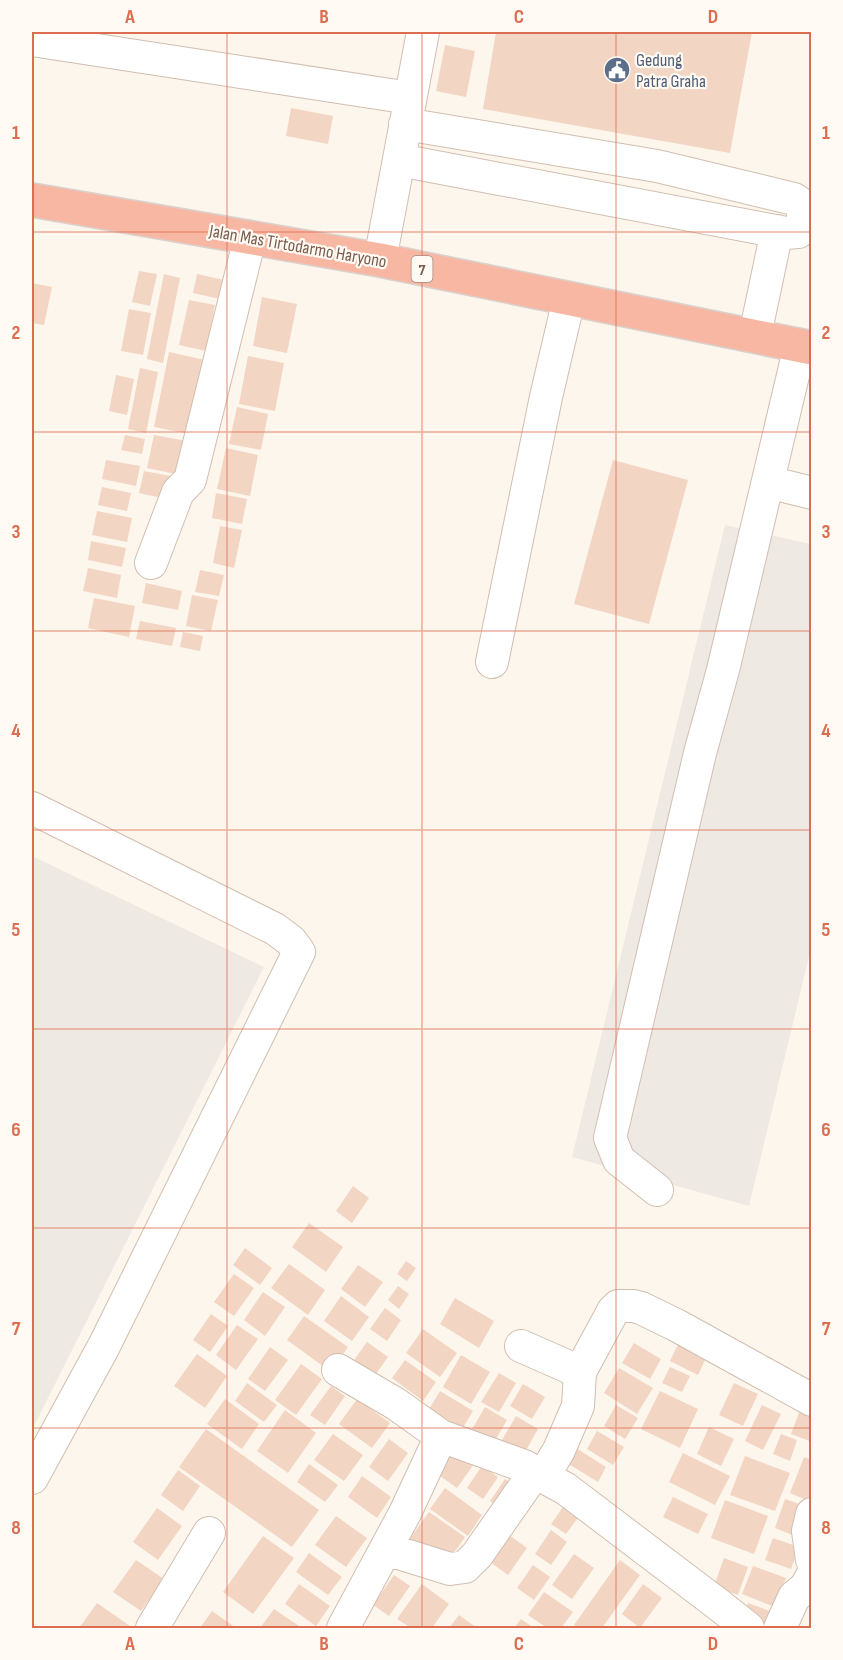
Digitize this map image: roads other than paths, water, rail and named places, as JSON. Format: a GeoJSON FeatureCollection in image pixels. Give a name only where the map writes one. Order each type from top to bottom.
{"type":"FeatureCollection","features":[{"type":"Feature","properties":{"kind":"highway","name":"Jalan Mas Tirtodarmo Haryono"},"geometry":{"type":"LineString","coordinates":[[32,200],[380,260],[806,347]]}},
{"type":"Feature","properties":{"kind":"street"},"geometry":{"type":"LineString","coordinates":[[380,260],[423,32]]}},
{"type":"Feature","properties":{"kind":"street"},"geometry":{"type":"LineString","coordinates":[[32,40],[408,111],[657,166],[794,199],[804,206],[802,225],[798,232],[777,231],[399,160]]}},
{"type":"Feature","properties":{"kind":"street"},"geometry":{"type":"LineString","coordinates":[[652,207],[657,166]]}},
{"type":"Feature","properties":{"kind":"street"},"geometry":{"type":"LineString","coordinates":[[755,335],[777,231]]}},
{"type":"Feature","properties":{"kind":"street"},"geometry":{"type":"LineString","coordinates":[[152,563],[178,492],[190,480],[250,238]]}},
{"type":"Feature","properties":{"kind":"street"},"geometry":{"type":"LineString","coordinates":[[492,662],[546,398],[569,299]]}},
{"type":"Feature","properties":{"kind":"street"},"geometry":{"type":"LineString","coordinates":[[657,1190],[619,1160],[610,1138],[700,753],[723,670],[768,482],[806,347]]}},
{"type":"Feature","properties":{"kind":"street"},"geometry":{"type":"LineString","coordinates":[[768,482],[812,493]]}},
{"type":"Feature","properties":{"kind":"street"},"geometry":{"type":"LineString","coordinates":[[32,808],[275,929],[291,941],[299,952],[104,1346],[32,1478]]}},
{"type":"Feature","properties":{"kind":"street"},"geometry":{"type":"LineString","coordinates":[[386,1549],[450,1569],[465,1567],[477,1555],[559,1450],[578,1406],[580,1372],[613,1311],[618,1306],[633,1306],[676,1325],[812,1400]]}},
{"type":"Feature","properties":{"kind":"street"},"geometry":{"type":"LineString","coordinates":[[521,1346],[580,1372]]}},
{"type":"Feature","properties":{"kind":"street"},"geometry":{"type":"LineString","coordinates":[[338,1370],[396,1404],[441,1436],[501,1457],[566,1490],[748,1629]]}},
{"type":"Feature","properties":{"kind":"street"},"geometry":{"type":"LineString","coordinates":[[343,1629],[405,1513],[441,1436]]}},
{"type":"Feature","properties":{"kind":"street"},"geometry":{"type":"LineString","coordinates":[[812,1514],[808,1531],[812,1560]]}},
{"type":"Feature","properties":{"kind":"street"},"geometry":{"type":"LineString","coordinates":[[152,1629],[209,1533]]}},
{"type":"Feature","properties":{"kind":"street"},"geometry":{"type":"LineString","coordinates":[[780,1629],[794,1597],[806,1587],[812,1575]]}},
{"type":"Feature","properties":{"kind":"place","name":"Gedung Patra Graha"},"geometry":{"type":"Point","coordinates":[617,70]}}]}
